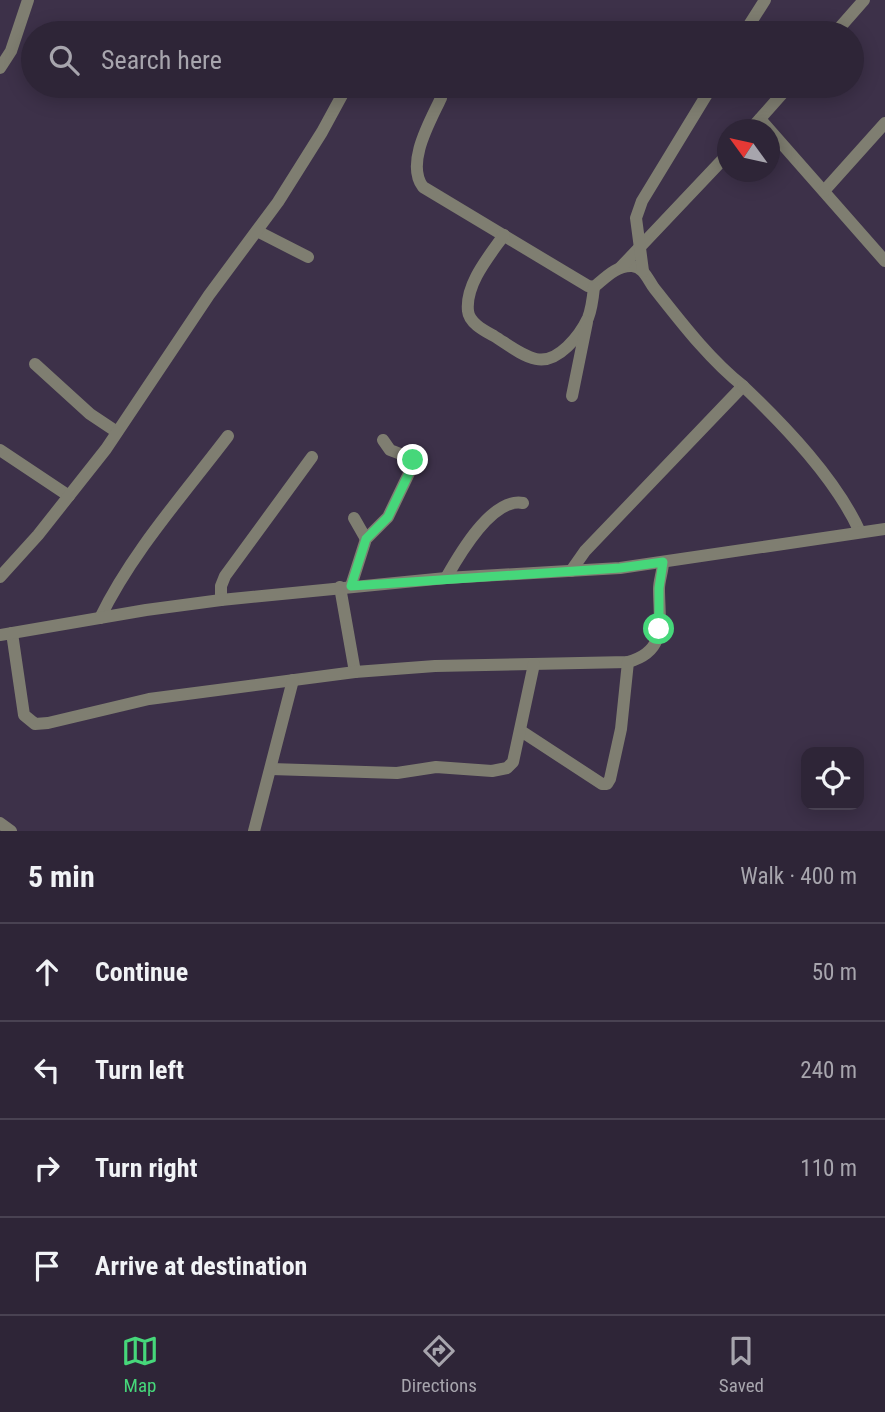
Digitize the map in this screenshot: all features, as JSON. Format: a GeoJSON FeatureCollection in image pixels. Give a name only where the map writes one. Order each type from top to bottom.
{"type":"FeatureCollection","features":[{"type":"Feature","properties":{"kind":"street"},"geometry":{"type":"LineString","coordinates":[[0,68],[28,0]]}},
{"type":"Feature","properties":{"kind":"street"},"geometry":{"type":"LineString","coordinates":[[752,21],[765,0]]}},
{"type":"Feature","properties":{"kind":"street"},"geometry":{"type":"LineString","coordinates":[[846,21],[864,0]]}},
{"type":"Feature","properties":{"kind":"street"},"geometry":{"type":"LineString","coordinates":[[0,577],[38,535],[117,432],[196,313],[257,231],[322,132],[340,98]]}},
{"type":"Feature","properties":{"kind":"street"},"geometry":{"type":"LineString","coordinates":[[442,98],[420,149],[417,166],[419,182],[425,189],[588,286],[594,286],[621,267],[717,164]]}},
{"type":"Feature","properties":{"kind":"street"},"geometry":{"type":"LineString","coordinates":[[705,98],[642,201],[636,218],[643,271],[683,324],[722,368],[743,386],[806,454],[838,494],[860,532]]}},
{"type":"Feature","properties":{"kind":"street"},"geometry":{"type":"LineString","coordinates":[[760,119],[778,98]]}},
{"type":"Feature","properties":{"kind":"street"},"geometry":{"type":"LineString","coordinates":[[824,191],[885,123]]}},
{"type":"Feature","properties":{"kind":"street"},"geometry":{"type":"LineString","coordinates":[[780,142],[883,256]]}},
{"type":"Feature","properties":{"kind":"street"},"geometry":{"type":"LineString","coordinates":[[257,231],[308,257]]}},
{"type":"Feature","properties":{"kind":"street"},"geometry":{"type":"LineString","coordinates":[[504,234],[472,288],[468,311],[474,322],[538,360],[556,355],[567,347],[587,319]]}},
{"type":"Feature","properties":{"kind":"street"},"geometry":{"type":"LineString","coordinates":[[621,267],[633,266],[643,271]]}},
{"type":"Feature","properties":{"kind":"street"},"geometry":{"type":"LineString","coordinates":[[572,396],[583,353],[594,286]]}},
{"type":"Feature","properties":{"kind":"street"},"geometry":{"type":"LineString","coordinates":[[35,364],[90,414],[117,432]]}},
{"type":"Feature","properties":{"kind":"street"},"geometry":{"type":"LineString","coordinates":[[571,571],[585,551],[743,386]]}},
{"type":"Feature","properties":{"kind":"street"},"geometry":{"type":"LineString","coordinates":[[100,618],[108,601],[155,532],[228,436]]}},
{"type":"Feature","properties":{"kind":"street"},"geometry":{"type":"LineString","coordinates":[[355,672],[345,587],[366,539],[388,517],[413,465],[411,458],[390,450],[383,440]]}},
{"type":"Feature","properties":{"kind":"street"},"geometry":{"type":"LineString","coordinates":[[0,450],[69,496]]}},
{"type":"Feature","properties":{"kind":"street"},"geometry":{"type":"LineString","coordinates":[[221,600],[221,586],[227,571],[312,457]]}},
{"type":"Feature","properties":{"kind":"street"},"geometry":{"type":"LineString","coordinates":[[446,578],[489,516],[508,503],[523,503]]}},
{"type":"Feature","properties":{"kind":"street"},"geometry":{"type":"LineString","coordinates":[[355,519],[366,539]]}},
{"type":"Feature","properties":{"kind":"street"},"geometry":{"type":"LineString","coordinates":[[663,562],[659,588],[659,636],[646,656],[628,662],[435,666],[355,672],[149,699],[35,724],[24,715],[6,634],[221,600],[446,578],[571,571],[663,562],[885,529]]}},
{"type":"Feature","properties":{"kind":"street"},"geometry":{"type":"LineString","coordinates":[[521,731],[607,785],[621,729],[628,662]]}},
{"type":"Feature","properties":{"kind":"street"},"geometry":{"type":"LineString","coordinates":[[271,769],[397,773],[436,767],[502,770],[513,762],[534,664]]}},
{"type":"Feature","properties":{"kind":"street"},"geometry":{"type":"LineString","coordinates":[[254,831],[293,680]]}},
{"type":"Feature","properties":{"kind":"street"},"geometry":{"type":"LineString","coordinates":[[0,823],[11,831]]}},
{"type":"Feature","properties":{"kind":"route"},"geometry":{"type":"LineString","coordinates":[[413,460],[394,507],[366,539],[351,586],[620,568],[663,562],[659,588],[659,629]]}}]}
